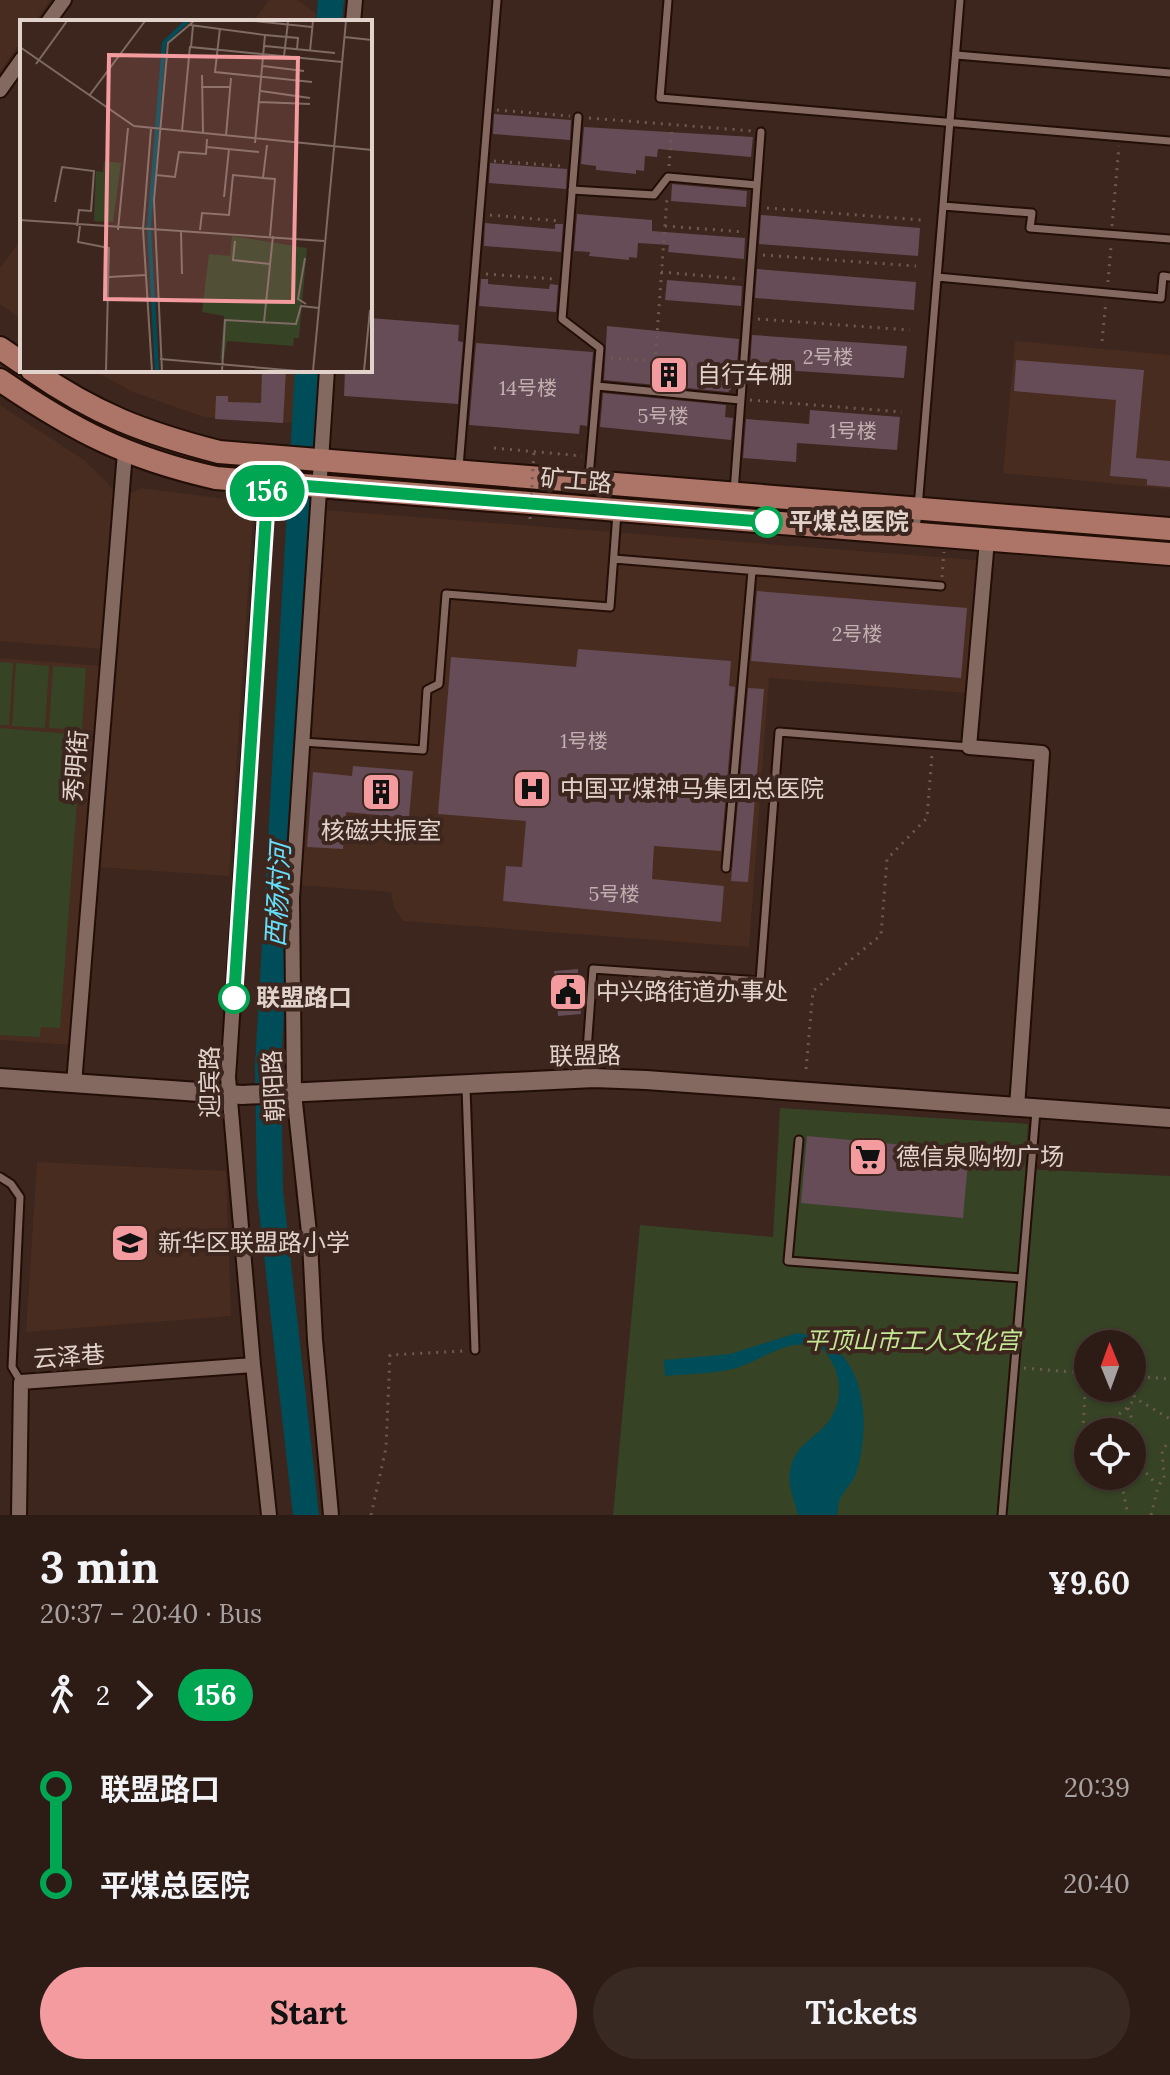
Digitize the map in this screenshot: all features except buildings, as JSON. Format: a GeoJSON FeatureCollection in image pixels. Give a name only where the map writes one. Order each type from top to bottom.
{"type":"FeatureCollection","features":[{"type":"Feature","properties":{"kind":"main road"},"geometry":{"type":"LineString","coordinates":[[0,348],[20,362]]}},
{"type":"Feature","properties":{"kind":"main road","name":"矿工路"},"geometry":{"type":"LineString","coordinates":[[35,372],[84,404],[130,426],[219,452],[1170,529]]}},
{"type":"Feature","properties":{"kind":"main road","name":"矿工路"},"geometry":{"type":"LineString","coordinates":[[0,380],[74,428],[125,452],[216,478],[1170,554]]}},
{"type":"Feature","properties":{"kind":"street"},"geometry":{"type":"LineString","coordinates":[[49,20],[64,0]]}},
{"type":"Feature","properties":{"kind":"street"},"geometry":{"type":"LineString","coordinates":[[353,20],[355,0]]}},
{"type":"Feature","properties":{"kind":"street"},"geometry":{"type":"LineString","coordinates":[[0,90],[20,62]]}},
{"type":"Feature","properties":{"kind":"street","name":"朝阳路"},"geometry":{"type":"LineString","coordinates":[[327,372],[292,898],[290,1093],[310,1242],[315,1340],[331,1515]]}},
{"type":"Feature","properties":{"kind":"street","name":"秀明街"},"geometry":{"type":"LineString","coordinates":[[74,1084],[125,452]]}},
{"type":"Feature","properties":{"kind":"street","name":"迎宾路"},"geometry":{"type":"LineString","coordinates":[[269,1515],[253,1365],[236,1095],[228,1077],[278,458]]}},
{"type":"Feature","properties":{"kind":"street"},"geometry":{"type":"LineString","coordinates":[[987,540],[969,747],[1042,753],[1017,1107]]}},
{"type":"Feature","properties":{"kind":"street","name":"联盟路"},"geometry":{"type":"LineString","coordinates":[[0,1078],[236,1095],[585,1079],[662,1081],[1170,1118]]}},
{"type":"Feature","properties":{"kind":"street","name":"云泽巷"},"geometry":{"type":"LineString","coordinates":[[19,1515],[21,1382],[253,1365]]}},
{"type":"Feature","properties":{"kind":"lane"},"geometry":{"type":"LineString","coordinates":[[459,473],[497,0]]}},
{"type":"Feature","properties":{"kind":"lane"},"geometry":{"type":"LineString","coordinates":[[668,0],[660,98],[1170,141]]}},
{"type":"Feature","properties":{"kind":"lane"},"geometry":{"type":"LineString","coordinates":[[916,534],[960,0]]}},
{"type":"Feature","properties":{"kind":"lane"},"geometry":{"type":"LineString","coordinates":[[956,55],[1170,73]]}},
{"type":"Feature","properties":{"kind":"lane"},"geometry":{"type":"LineString","coordinates":[[578,117],[562,319],[600,348],[588,483]]}},
{"type":"Feature","properties":{"kind":"lane"},"geometry":{"type":"LineString","coordinates":[[733,495],[761,132]]}},
{"type":"Feature","properties":{"kind":"lane"},"geometry":{"type":"LineString","coordinates":[[572,190],[654,195],[668,177],[757,185]]}},
{"type":"Feature","properties":{"kind":"lane"},"geometry":{"type":"LineString","coordinates":[[943,206],[1032,213],[1030,228],[1170,239]]}},
{"type":"Feature","properties":{"kind":"lane"},"geometry":{"type":"LineString","coordinates":[[937,277],[1161,298],[1163,276],[1170,277]]}},
{"type":"Feature","properties":{"kind":"lane"},"geometry":{"type":"LineString","coordinates":[[597,386],[740,400]]}},
{"type":"Feature","properties":{"kind":"lane"},"geometry":{"type":"LineString","coordinates":[[302,742],[423,750],[427,690],[439,684],[446,594],[610,607],[617,511]]}},
{"type":"Feature","properties":{"kind":"lane"},"geometry":{"type":"LineString","coordinates":[[614,559],[941,586]]}},
{"type":"Feature","properties":{"kind":"lane"},"geometry":{"type":"LineString","coordinates":[[726,868],[752,571]]}},
{"type":"Feature","properties":{"kind":"lane"},"geometry":{"type":"LineString","coordinates":[[585,1079],[593,969],[760,981],[779,732],[969,747]]}},
{"type":"Feature","properties":{"kind":"lane"},"geometry":{"type":"LineString","coordinates":[[466,1084],[475,1350]]}},
{"type":"Feature","properties":{"kind":"lane"},"geometry":{"type":"LineString","coordinates":[[1002,1515],[1037,1109]]}},
{"type":"Feature","properties":{"kind":"lane"},"geometry":{"type":"LineString","coordinates":[[799,1140],[788,1261],[1022,1278]]}},
{"type":"Feature","properties":{"kind":"lane"},"geometry":{"type":"LineString","coordinates":[[0,1177],[11,1184],[20,1197],[12,1367],[21,1382]]}},
{"type":"Feature","properties":{"kind":"path"},"geometry":{"type":"LineString","coordinates":[[494,109],[761,132]]}},
{"type":"Feature","properties":{"kind":"path"},"geometry":{"type":"LineString","coordinates":[[655,362],[672,124]]}},
{"type":"Feature","properties":{"kind":"path"},"geometry":{"type":"LineString","coordinates":[[489,160],[574,167]]}},
{"type":"Feature","properties":{"kind":"path"},"geometry":{"type":"LineString","coordinates":[[755,207],[922,220]]}},
{"type":"Feature","properties":{"kind":"path"},"geometry":{"type":"LineString","coordinates":[[484,214],[570,222]]}},
{"type":"Feature","properties":{"kind":"path"},"geometry":{"type":"LineString","coordinates":[[665,226],[753,233]]}},
{"type":"Feature","properties":{"kind":"path"},"geometry":{"type":"LineString","coordinates":[[751,254],[916,266]]}},
{"type":"Feature","properties":{"kind":"path"},"geometry":{"type":"LineString","coordinates":[[661,272],[749,280]]}},
{"type":"Feature","properties":{"kind":"path"},"geometry":{"type":"LineString","coordinates":[[480,274],[566,280]]}},
{"type":"Feature","properties":{"kind":"path"},"geometry":{"type":"LineString","coordinates":[[747,318],[910,330]]}},
{"type":"Feature","properties":{"kind":"path"},"geometry":{"type":"LineString","coordinates":[[599,356],[742,368]]}},
{"type":"Feature","properties":{"kind":"path"},"geometry":{"type":"LineString","coordinates":[[740,400],[902,412]]}},
{"type":"Feature","properties":{"kind":"path"},"geometry":{"type":"LineString","coordinates":[[494,448],[576,455]]}},
{"type":"Feature","properties":{"kind":"path"},"geometry":{"type":"LineString","coordinates":[[530,519],[534,451]]}},
{"type":"Feature","properties":{"kind":"path"},"geometry":{"type":"LineString","coordinates":[[941,586],[945,536]]}},
{"type":"Feature","properties":{"kind":"path"},"geometry":{"type":"LineString","coordinates":[[806,1069],[813,991],[881,935],[887,859],[927,818],[932,744]]}},
{"type":"Feature","properties":{"kind":"path"},"geometry":{"type":"LineString","coordinates":[[371,1515],[386,1448],[390,1355],[475,1350]]}},
{"type":"Feature","properties":{"kind":"path"},"geometry":{"type":"LineString","coordinates":[[1014,1368],[1074,1372]]}},
{"type":"Feature","properties":{"kind":"path"},"geometry":{"type":"LineString","coordinates":[[1146,1377],[1170,1379]]}},
{"type":"Feature","properties":{"kind":"path"},"geometry":{"type":"LineString","coordinates":[[1115,1418],[1132,1402]]}},
{"type":"Feature","properties":{"kind":"path"},"geometry":{"type":"LineString","coordinates":[[1142,1402],[1170,1419]]}},
{"type":"Feature","properties":{"kind":"path"},"geometry":{"type":"LineString","coordinates":[[1128,1408],[1132,1418]]}},
{"type":"Feature","properties":{"kind":"path"},"geometry":{"type":"LineString","coordinates":[[1151,1515],[1158,1487],[1164,1477],[1162,1450],[1170,1441]]}},
{"type":"Feature","properties":{"kind":"path"},"geometry":{"type":"LineString","coordinates":[[1146,1473],[1158,1487]]}},
{"type":"Feature","properties":{"kind":"path"},"geometry":{"type":"LineString","coordinates":[[1123,1490],[1128,1515]]}},
{"type":"Feature","properties":{"kind":"shaded area"},"geometry":{"type":"Polygon","coordinates":[[[0,0],[50,0],[36,20],[20,20],[20,43],[0,72],[0,0]]]}},
{"type":"Feature","properties":{"kind":"shaded area"},"geometry":{"type":"Polygon","coordinates":[[[269,0],[297,0],[316,13],[315,20],[254,20],[269,0]]]}},
{"type":"Feature","properties":{"kind":"shaded area"},"geometry":{"type":"Polygon","coordinates":[[[20,241],[20,319],[0,304],[0,268],[20,241]]]}},
{"type":"Feature","properties":{"kind":"shaded area"},"geometry":{"type":"Polygon","coordinates":[[[1015,341],[1170,355],[1170,489],[1003,473],[1015,341]]]}},
{"type":"Feature","properties":{"kind":"shaded area"},"geometry":{"type":"Polygon","coordinates":[[[97,372],[296,372],[293,423],[204,417],[133,392],[97,372]]]}},
{"type":"Feature","properties":{"kind":"shaded area"},"geometry":{"type":"Polygon","coordinates":[[[0,405],[84,460],[114,493],[102,649],[0,641],[0,405]]]}},
{"type":"Feature","properties":{"kind":"shaded area"},"geometry":{"type":"Polygon","coordinates":[[[142,488],[240,501],[251,509],[253,517],[229,876],[97,867],[127,495],[142,488]]]}},
{"type":"Feature","properties":{"kind":"shaded area","name":"中国平煤神马集团总医院"},"geometry":{"type":"Polygon","coordinates":[[[324,510],[977,560],[966,693],[769,678],[749,947],[403,921],[394,907],[391,892],[296,885],[324,510]]]}},
{"type":"Feature","properties":{"kind":"shaded area"},"geometry":{"type":"Polygon","coordinates":[[[0,658],[101,666],[72,1045],[0,1040],[0,658]]]}},
{"type":"Feature","properties":{"kind":"shaded area","name":"新华区联盟路小学"},"geometry":{"type":"Polygon","coordinates":[[[37,1162],[226,1171],[231,1316],[26,1332],[37,1162]]]}},
{"type":"Feature","properties":{"kind":"green space"},"geometry":{"type":"Polygon","coordinates":[[[0,662],[13,663],[9,725],[0,725],[0,662]]]}},
{"type":"Feature","properties":{"kind":"green space"},"geometry":{"type":"Polygon","coordinates":[[[16,663],[49,666],[45,728],[12,726],[16,663]]]}},
{"type":"Feature","properties":{"kind":"green space"},"geometry":{"type":"Polygon","coordinates":[[[53,666],[86,668],[82,730],[49,728],[53,666]]]}},
{"type":"Feature","properties":{"kind":"green space"},"geometry":{"type":"Polygon","coordinates":[[[0,728],[82,735],[60,1028],[41,1027],[40,1037],[0,1035],[0,728]]]}},
{"type":"Feature","properties":{"kind":"green space","name":"平顶山市工人文化宫"},"geometry":{"type":"Polygon","coordinates":[[[780,1108],[1028,1124],[1025,1169],[1170,1176],[1170,1515],[613,1515],[640,1225],[773,1237],[780,1108]]]}},
{"type":"Feature","properties":{"kind":"water"},"geometry":{"type":"Polygon","coordinates":[[[797,1333],[820,1339],[837,1350],[850,1366],[863,1406],[862,1450],[856,1475],[840,1499],[837,1515],[798,1515],[789,1480],[796,1455],[830,1420],[838,1400],[838,1380],[824,1350],[799,1345],[728,1370],[665,1376],[664,1360],[730,1354],[797,1333]]]}},
{"type":"Feature","properties":{"kind":"waterway","name":"西杨村河"},"geometry":{"type":"LineString","coordinates":[[329,20],[331,0]]}},
{"type":"Feature","properties":{"kind":"waterway","name":"西杨村河"},"geometry":{"type":"LineString","coordinates":[[306,1515],[270,1192],[268,1066],[308,372]]}},
{"type":"Feature","properties":{"kind":"bus line","name":"156"},"geometry":{"type":"LineString","coordinates":[[234,998],[268,483],[767,522]]}},
{"type":"Feature","properties":{"kind":"place","name":"自行车棚"},"geometry":{"type":"Point","coordinates":[669,375]}},
{"type":"Feature","properties":{"kind":"place","name":"平煤总医院"},"geometry":{"type":"Point","coordinates":[767,522]}},
{"type":"Feature","properties":{"kind":"place","name":"中国平煤神马集团总医院"},"geometry":{"type":"Point","coordinates":[532,789]}},
{"type":"Feature","properties":{"kind":"place","name":"核磁共振室"},"geometry":{"type":"Point","coordinates":[381,792]}},
{"type":"Feature","properties":{"kind":"place","name":"中兴路街道办事处"},"geometry":{"type":"Point","coordinates":[568,992]}},
{"type":"Feature","properties":{"kind":"place","name":"联盟路口"},"geometry":{"type":"Point","coordinates":[234,998]}},
{"type":"Feature","properties":{"kind":"place","name":"德信泉购物广场"},"geometry":{"type":"Point","coordinates":[868,1157]}},
{"type":"Feature","properties":{"kind":"place","name":"新华区联盟路小学"},"geometry":{"type":"Point","coordinates":[130,1243]}}]}
